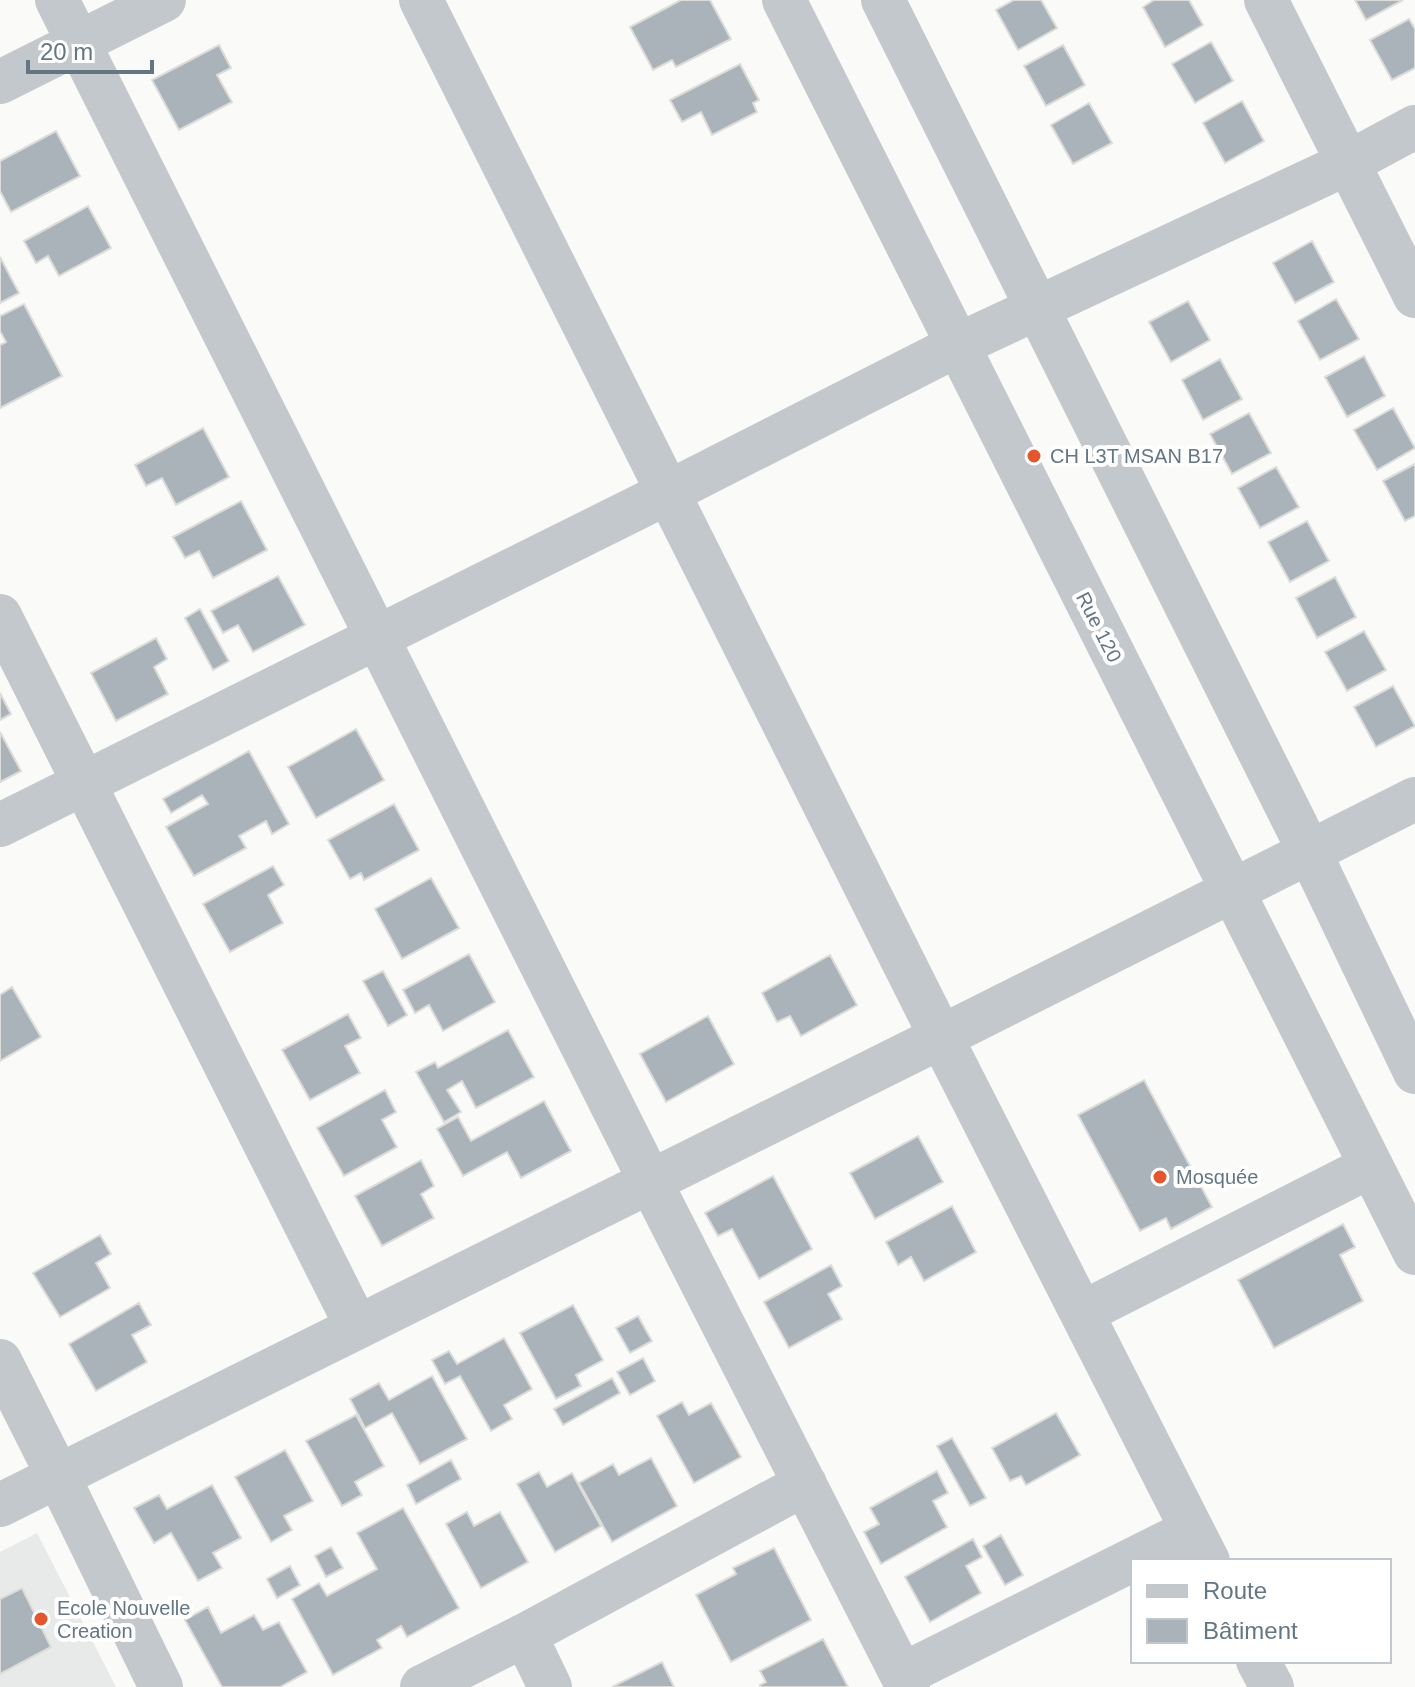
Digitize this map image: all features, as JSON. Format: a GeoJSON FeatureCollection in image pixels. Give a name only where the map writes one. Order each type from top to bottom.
{"type":"FeatureCollection","features":[{"type":"Feature","properties":{"kind":"street"},"geometry":{"type":"LineString","coordinates":[[57,0],[650,1181],[905,1681],[1131,1577]]}},
{"type":"Feature","properties":{"kind":"street"},"geometry":{"type":"LineString","coordinates":[[0,82],[164,0]]}},
{"type":"Feature","properties":{"kind":"street"},"geometry":{"type":"LineString","coordinates":[[421,0],[941,1037],[1200,1545],[1170,1559]]}},
{"type":"Feature","properties":{"kind":"street","name":"Rue 120"},"geometry":{"type":"LineString","coordinates":[[784,0],[1415,1253]]}},
{"type":"Feature","properties":{"kind":"street"},"geometry":{"type":"LineString","coordinates":[[883,0],[1309,851],[1415,1072]]}},
{"type":"Feature","properties":{"kind":"street"},"geometry":{"type":"LineString","coordinates":[[1266,0],[1415,296]]}},
{"type":"Feature","properties":{"kind":"street"},"geometry":{"type":"LineString","coordinates":[[0,825],[958,345],[1348,163],[1415,127]]}},
{"type":"Feature","properties":{"kind":"street"},"geometry":{"type":"LineString","coordinates":[[0,616],[357,1327]]}},
{"type":"Feature","properties":{"kind":"street"},"geometry":{"type":"LineString","coordinates":[[0,1505],[1415,799]]}},
{"type":"Feature","properties":{"kind":"street"},"geometry":{"type":"LineString","coordinates":[[1082,1313],[1371,1166]]}},
{"type":"Feature","properties":{"kind":"street"},"geometry":{"type":"LineString","coordinates":[[0,1361],[161,1687]]}},
{"type":"Feature","properties":{"kind":"street"},"geometry":{"type":"LineString","coordinates":[[422,1687],[805,1484]]}},
{"type":"Feature","properties":{"kind":"street"},"geometry":{"type":"LineString","coordinates":[[525,1635],[550,1687]]}},
{"type":"Feature","properties":{"kind":"street"},"geometry":{"type":"LineString","coordinates":[[1259,1663],[1272,1687]]}},
{"type":"Feature","properties":{"kind":"shaded area","name":"Ecole Nouvelle Creation"},"geometry":{"type":"Polygon","coordinates":[[[37,1533],[116,1687],[0,1687],[0,1552],[37,1533]]]}},
{"type":"Feature","properties":{"kind":"building"},"geometry":{"type":"Polygon","coordinates":[[[681,0],[710,0],[731,39],[676,67],[672,60],[653,70],[630,27],[681,0]]]}},
{"type":"Feature","properties":{"kind":"building"},"geometry":{"type":"Polygon","coordinates":[[[1014,0],[1041,0],[1057,28],[1018,50],[996,10],[1014,0]]]}},
{"type":"Feature","properties":{"kind":"building"},"geometry":{"type":"Polygon","coordinates":[[[1154,0],[1189,0],[1203,25],[1165,47],[1143,7],[1154,0]]]}},
{"type":"Feature","properties":{"kind":"building"},"geometry":{"type":"Polygon","coordinates":[[[1355,0],[1403,0],[1366,20],[1355,0]]]}},
{"type":"Feature","properties":{"kind":"building"},"geometry":{"type":"Polygon","coordinates":[[[1409,19],[1415,29],[1415,68],[1392,80],[1370,40],[1409,19]]]}},
{"type":"Feature","properties":{"kind":"building"},"geometry":{"type":"Polygon","coordinates":[[[1211,42],[1233,81],[1195,103],[1172,64],[1211,42]]]}},
{"type":"Feature","properties":{"kind":"building"},"geometry":{"type":"Polygon","coordinates":[[[219,45],[231,68],[217,75],[232,102],[179,130],[152,80],[219,45]]]}},
{"type":"Feature","properties":{"kind":"building"},"geometry":{"type":"Polygon","coordinates":[[[1063,45],[1085,85],[1046,106],[1024,66],[1063,45]]]}},
{"type":"Feature","properties":{"kind":"building"},"geometry":{"type":"Polygon","coordinates":[[[740,64],[759,100],[753,103],[757,112],[712,135],[701,112],[682,122],[670,100],[740,64]]]}},
{"type":"Feature","properties":{"kind":"building"},"geometry":{"type":"Polygon","coordinates":[[[1242,101],[1264,141],[1225,163],[1203,123],[1242,101]]]}},
{"type":"Feature","properties":{"kind":"building"},"geometry":{"type":"Polygon","coordinates":[[[1089,103],[1112,143],[1073,164],[1051,125],[1089,103]]]}},
{"type":"Feature","properties":{"kind":"building"},"geometry":{"type":"Polygon","coordinates":[[[56,131],[80,176],[11,212],[0,191],[0,161],[56,131]]]}},
{"type":"Feature","properties":{"kind":"building"},"geometry":{"type":"Polygon","coordinates":[[[88,206],[111,248],[59,276],[48,256],[36,263],[24,241],[88,206]]]}},
{"type":"Feature","properties":{"kind":"building"},"geometry":{"type":"Polygon","coordinates":[[[1312,241],[1334,282],[1295,303],[1273,263],[1312,241]]]}},
{"type":"Feature","properties":{"kind":"building"},"geometry":{"type":"Polygon","coordinates":[[[0,257],[19,293],[0,303],[0,257]]]}},
{"type":"Feature","properties":{"kind":"building"},"geometry":{"type":"Polygon","coordinates":[[[1336,299],[1359,339],[1320,360],[1298,321],[1336,299]]]}},
{"type":"Feature","properties":{"kind":"building"},"geometry":{"type":"Polygon","coordinates":[[[1188,301],[1210,340],[1171,362],[1149,322],[1188,301]]]}},
{"type":"Feature","properties":{"kind":"building"},"geometry":{"type":"Polygon","coordinates":[[[24,304],[62,376],[0,408],[0,345],[6,342],[0,331],[0,316],[24,304]]]}},
{"type":"Feature","properties":{"kind":"building"},"geometry":{"type":"Polygon","coordinates":[[[1364,356],[1385,396],[1347,417],[1325,377],[1364,356]]]}},
{"type":"Feature","properties":{"kind":"building"},"geometry":{"type":"Polygon","coordinates":[[[1220,359],[1242,399],[1203,420],[1182,380],[1220,359]]]}},
{"type":"Feature","properties":{"kind":"building"},"geometry":{"type":"Polygon","coordinates":[[[1393,408],[1415,448],[1377,470],[1354,430],[1393,408]]]}},
{"type":"Feature","properties":{"kind":"building"},"geometry":{"type":"Polygon","coordinates":[[[1249,413],[1271,453],[1232,474],[1210,434],[1249,413]]]}},
{"type":"Feature","properties":{"kind":"building"},"geometry":{"type":"Polygon","coordinates":[[[203,428],[229,477],[176,505],[162,478],[146,486],[135,465],[203,428]]]}},
{"type":"Feature","properties":{"kind":"building"},"geometry":{"type":"Polygon","coordinates":[[[1415,464],[1415,516],[1405,521],[1383,481],[1415,464]]]}},
{"type":"Feature","properties":{"kind":"building"},"geometry":{"type":"Polygon","coordinates":[[[1276,467],[1299,507],[1260,528],[1238,488],[1276,467]]]}},
{"type":"Feature","properties":{"kind":"building"},"geometry":{"type":"Polygon","coordinates":[[[241,501],[267,550],[213,578],[199,551],[185,558],[173,537],[241,501]]]}},
{"type":"Feature","properties":{"kind":"building"},"geometry":{"type":"Polygon","coordinates":[[[1307,521],[1329,561],[1290,582],[1268,542],[1307,521]]]}},
{"type":"Feature","properties":{"kind":"building"},"geometry":{"type":"Polygon","coordinates":[[[278,576],[305,625],[253,652],[238,625],[223,633],[211,611],[278,576]]]}},
{"type":"Feature","properties":{"kind":"building"},"geometry":{"type":"Polygon","coordinates":[[[1335,577],[1356,617],[1317,638],[1296,598],[1335,577]]]}},
{"type":"Feature","properties":{"kind":"building"},"geometry":{"type":"Polygon","coordinates":[[[200,609],[229,661],[213,670],[185,618],[200,609]]]}},
{"type":"Feature","properties":{"kind":"building"},"geometry":{"type":"Polygon","coordinates":[[[1364,631],[1386,670],[1347,691],[1325,652],[1364,631]]]}},
{"type":"Feature","properties":{"kind":"building"},"geometry":{"type":"Polygon","coordinates":[[[156,638],[167,659],[154,667],[168,694],[116,721],[91,673],[156,638]]]}},
{"type":"Feature","properties":{"kind":"building"},"geometry":{"type":"Polygon","coordinates":[[[1393,686],[1415,726],[1376,747],[1354,707],[1393,686]]]}},
{"type":"Feature","properties":{"kind":"building"},"geometry":{"type":"Polygon","coordinates":[[[0,693],[11,714],[0,720],[0,693]]]}},
{"type":"Feature","properties":{"kind":"building"},"geometry":{"type":"Polygon","coordinates":[[[356,729],[384,780],[316,818],[288,767],[356,729]]]}},
{"type":"Feature","properties":{"kind":"building"},"geometry":{"type":"Polygon","coordinates":[[[0,732],[21,771],[0,782],[0,732]]]}},
{"type":"Feature","properties":{"kind":"building"},"geometry":{"type":"Polygon","coordinates":[[[249,751],[289,824],[272,834],[266,821],[239,836],[246,848],[194,876],[166,827],[208,804],[202,795],[171,813],[163,799],[249,751]]]}},
{"type":"Feature","properties":{"kind":"building"},"geometry":{"type":"Polygon","coordinates":[[[394,804],[419,850],[364,880],[361,873],[350,879],[328,840],[394,804]]]}},
{"type":"Feature","properties":{"kind":"building"},"geometry":{"type":"Polygon","coordinates":[[[273,866],[284,885],[268,895],[283,923],[230,952],[203,904],[273,866]]]}},
{"type":"Feature","properties":{"kind":"building"},"geometry":{"type":"Polygon","coordinates":[[[431,878],[459,928],[402,959],[375,909],[431,878]]]}},
{"type":"Feature","properties":{"kind":"building"},"geometry":{"type":"Polygon","coordinates":[[[469,954],[495,1002],[443,1031],[429,1005],[415,1013],[403,990],[469,954]]]}},
{"type":"Feature","properties":{"kind":"building"},"geometry":{"type":"Polygon","coordinates":[[[830,955],[857,1005],[801,1036],[790,1016],[777,1022],[762,993],[830,955]]]}},
{"type":"Feature","properties":{"kind":"building"},"geometry":{"type":"Polygon","coordinates":[[[383,971],[407,1015],[388,1026],[363,981],[383,971]]]}},
{"type":"Feature","properties":{"kind":"building"},"geometry":{"type":"Polygon","coordinates":[[[12,987],[41,1037],[0,1061],[0,995],[12,987]]]}},
{"type":"Feature","properties":{"kind":"building"},"geometry":{"type":"Polygon","coordinates":[[[348,1014],[361,1038],[345,1046],[360,1073],[310,1100],[282,1050],[348,1014]]]}},
{"type":"Feature","properties":{"kind":"building"},"geometry":{"type":"Polygon","coordinates":[[[708,1016],[734,1064],[666,1102],[640,1054],[708,1016]]]}},
{"type":"Feature","properties":{"kind":"building"},"geometry":{"type":"Polygon","coordinates":[[[508,1030],[534,1077],[476,1108],[462,1081],[447,1090],[461,1112],[444,1122],[416,1072],[435,1062],[438,1068],[508,1030]]]}},
{"type":"Feature","properties":{"kind":"building"},"geometry":{"type":"Polygon","coordinates":[[[1144,1080],[1212,1207],[1171,1229],[1166,1218],[1140,1231],[1078,1115],[1144,1080]]]}},
{"type":"Feature","properties":{"kind":"building"},"geometry":{"type":"Polygon","coordinates":[[[385,1090],[396,1112],[382,1120],[397,1147],[344,1176],[317,1128],[385,1090]]]}},
{"type":"Feature","properties":{"kind":"building"},"geometry":{"type":"Polygon","coordinates":[[[544,1101],[571,1151],[521,1178],[507,1152],[463,1176],[437,1129],[458,1117],[471,1141],[544,1101]]]}},
{"type":"Feature","properties":{"kind":"building"},"geometry":{"type":"Polygon","coordinates":[[[918,1136],[943,1182],[875,1219],[850,1173],[918,1136]]]}},
{"type":"Feature","properties":{"kind":"building"},"geometry":{"type":"Polygon","coordinates":[[[421,1160],[434,1186],[421,1194],[434,1218],[382,1246],[355,1196],[421,1160]]]}},
{"type":"Feature","properties":{"kind":"building"},"geometry":{"type":"Polygon","coordinates":[[[773,1176],[812,1249],[759,1279],[732,1229],[718,1236],[705,1213],[773,1176]]]}},
{"type":"Feature","properties":{"kind":"building"},"geometry":{"type":"Polygon","coordinates":[[[952,1206],[976,1252],[924,1281],[911,1257],[898,1265],[886,1242],[952,1206]]]}},
{"type":"Feature","properties":{"kind":"building"},"geometry":{"type":"Polygon","coordinates":[[[1343,1224],[1355,1247],[1340,1255],[1363,1301],[1274,1348],[1238,1280],[1343,1224]]]}},
{"type":"Feature","properties":{"kind":"building"},"geometry":{"type":"Polygon","coordinates":[[[100,1235],[111,1254],[96,1263],[110,1288],[60,1317],[33,1273],[100,1235]]]}},
{"type":"Feature","properties":{"kind":"building"},"geometry":{"type":"Polygon","coordinates":[[[831,1265],[842,1286],[828,1294],[842,1319],[789,1348],[764,1302],[831,1265]]]}},
{"type":"Feature","properties":{"kind":"building"},"geometry":{"type":"Polygon","coordinates":[[[139,1303],[151,1325],[132,1335],[147,1362],[96,1391],[69,1344],[139,1303]]]}},
{"type":"Feature","properties":{"kind":"building"},"geometry":{"type":"Polygon","coordinates":[[[573,1305],[603,1360],[576,1375],[581,1386],[556,1399],[520,1333],[573,1305]]]}},
{"type":"Feature","properties":{"kind":"building"},"geometry":{"type":"Polygon","coordinates":[[[638,1316],[652,1341],[630,1353],[616,1328],[638,1316]]]}},
{"type":"Feature","properties":{"kind":"building"},"geometry":{"type":"Polygon","coordinates":[[[504,1338],[532,1389],[504,1405],[512,1419],[491,1431],[460,1376],[445,1384],[432,1360],[449,1351],[457,1364],[504,1338]]]}},
{"type":"Feature","properties":{"kind":"building"},"geometry":{"type":"Polygon","coordinates":[[[643,1358],[655,1381],[630,1395],[617,1372],[643,1358]]]}},
{"type":"Feature","properties":{"kind":"building"},"geometry":{"type":"Polygon","coordinates":[[[432,1376],[467,1439],[420,1464],[392,1413],[365,1428],[350,1399],[379,1383],[389,1400],[432,1376]]]}},
{"type":"Feature","properties":{"kind":"building"},"geometry":{"type":"Polygon","coordinates":[[[612,1378],[620,1393],[563,1425],[554,1409],[612,1378]]]}},
{"type":"Feature","properties":{"kind":"building"},"geometry":{"type":"Polygon","coordinates":[[[682,1402],[689,1415],[711,1403],[741,1457],[694,1483],[657,1416],[682,1402]]]}},
{"type":"Feature","properties":{"kind":"building"},"geometry":{"type":"Polygon","coordinates":[[[1056,1413],[1080,1455],[1026,1485],[1021,1476],[1010,1481],[992,1448],[1056,1413]]]}},
{"type":"Feature","properties":{"kind":"building"},"geometry":{"type":"Polygon","coordinates":[[[356,1415],[384,1466],[355,1482],[362,1495],[342,1506],[306,1441],[356,1415]]]}},
{"type":"Feature","properties":{"kind":"building"},"geometry":{"type":"Polygon","coordinates":[[[952,1438],[986,1498],[970,1506],[937,1446],[952,1438]]]}},
{"type":"Feature","properties":{"kind":"building"},"geometry":{"type":"Polygon","coordinates":[[[285,1450],[313,1501],[284,1516],[292,1530],[271,1542],[235,1477],[285,1450]]]}},
{"type":"Feature","properties":{"kind":"building"},"geometry":{"type":"Polygon","coordinates":[[[651,1458],[677,1506],[612,1542],[579,1483],[613,1464],[619,1475],[651,1458]]]}},
{"type":"Feature","properties":{"kind":"building"},"geometry":{"type":"Polygon","coordinates":[[[451,1460],[461,1479],[416,1504],[407,1485],[451,1460]]]}},
{"type":"Feature","properties":{"kind":"building"},"geometry":{"type":"Polygon","coordinates":[[[937,1471],[948,1493],[933,1501],[947,1527],[881,1564],[864,1532],[879,1524],[870,1508],[937,1471]]]}},
{"type":"Feature","properties":{"kind":"building"},"geometry":{"type":"Polygon","coordinates":[[[539,1472],[547,1487],[572,1473],[601,1526],[555,1552],[517,1484],[539,1472]]]}},
{"type":"Feature","properties":{"kind":"building"},"geometry":{"type":"Polygon","coordinates":[[[212,1485],[241,1538],[213,1553],[222,1568],[198,1581],[171,1533],[154,1543],[134,1508],[159,1495],[167,1509],[212,1485]]]}},
{"type":"Feature","properties":{"kind":"building"},"geometry":{"type":"Polygon","coordinates":[[[403,1508],[459,1608],[407,1637],[401,1626],[377,1640],[382,1648],[333,1675],[292,1599],[319,1583],[327,1596],[377,1569],[357,1533],[403,1508]]]}},
{"type":"Feature","properties":{"kind":"building"},"geometry":{"type":"Polygon","coordinates":[[[467,1512],[474,1526],[500,1512],[528,1562],[481,1588],[446,1524],[467,1512]]]}},
{"type":"Feature","properties":{"kind":"building"},"geometry":{"type":"Polygon","coordinates":[[[1001,1535],[1023,1575],[1005,1585],[983,1546],[1001,1535]]]}},
{"type":"Feature","properties":{"kind":"building"},"geometry":{"type":"Polygon","coordinates":[[[973,1539],[982,1557],[966,1566],[981,1593],[930,1622],[905,1577],[973,1539]]]}},
{"type":"Feature","properties":{"kind":"building"},"geometry":{"type":"Polygon","coordinates":[[[331,1547],[343,1568],[326,1577],[315,1556],[331,1547]]]}},
{"type":"Feature","properties":{"kind":"building"},"geometry":{"type":"Polygon","coordinates":[[[774,1548],[811,1620],[731,1662],[696,1595],[736,1574],[733,1568],[774,1548]]]}},
{"type":"Feature","properties":{"kind":"building"},"geometry":{"type":"Polygon","coordinates":[[[290,1566],[300,1585],[277,1598],[267,1579],[290,1566]]]}},
{"type":"Feature","properties":{"kind":"building"},"geometry":{"type":"Polygon","coordinates":[[[22,1588],[51,1647],[0,1674],[0,1599],[22,1588]]]}},
{"type":"Feature","properties":{"kind":"building"},"geometry":{"type":"Polygon","coordinates":[[[208,1607],[221,1633],[254,1615],[263,1630],[279,1622],[307,1672],[280,1687],[222,1687],[185,1620],[208,1607]]]}},
{"type":"Feature","properties":{"kind":"building"},"geometry":{"type":"Polygon","coordinates":[[[823,1639],[848,1687],[761,1687],[766,1682],[760,1671],[823,1639]]]}},
{"type":"Feature","properties":{"kind":"building"},"geometry":{"type":"Polygon","coordinates":[[[662,1662],[674,1687],[612,1687],[662,1662]]]}},
{"type":"Feature","properties":{"kind":"place","name":"CH L3T MSAN B17"},"geometry":{"type":"Point","coordinates":[1034,456]}},
{"type":"Feature","properties":{"kind":"place","name":"Mosquée"},"geometry":{"type":"Point","coordinates":[1160,1177]}},
{"type":"Feature","properties":{"kind":"place","name":"Ecole Nouvelle Creation"},"geometry":{"type":"Point","coordinates":[41,1619]}}]}
